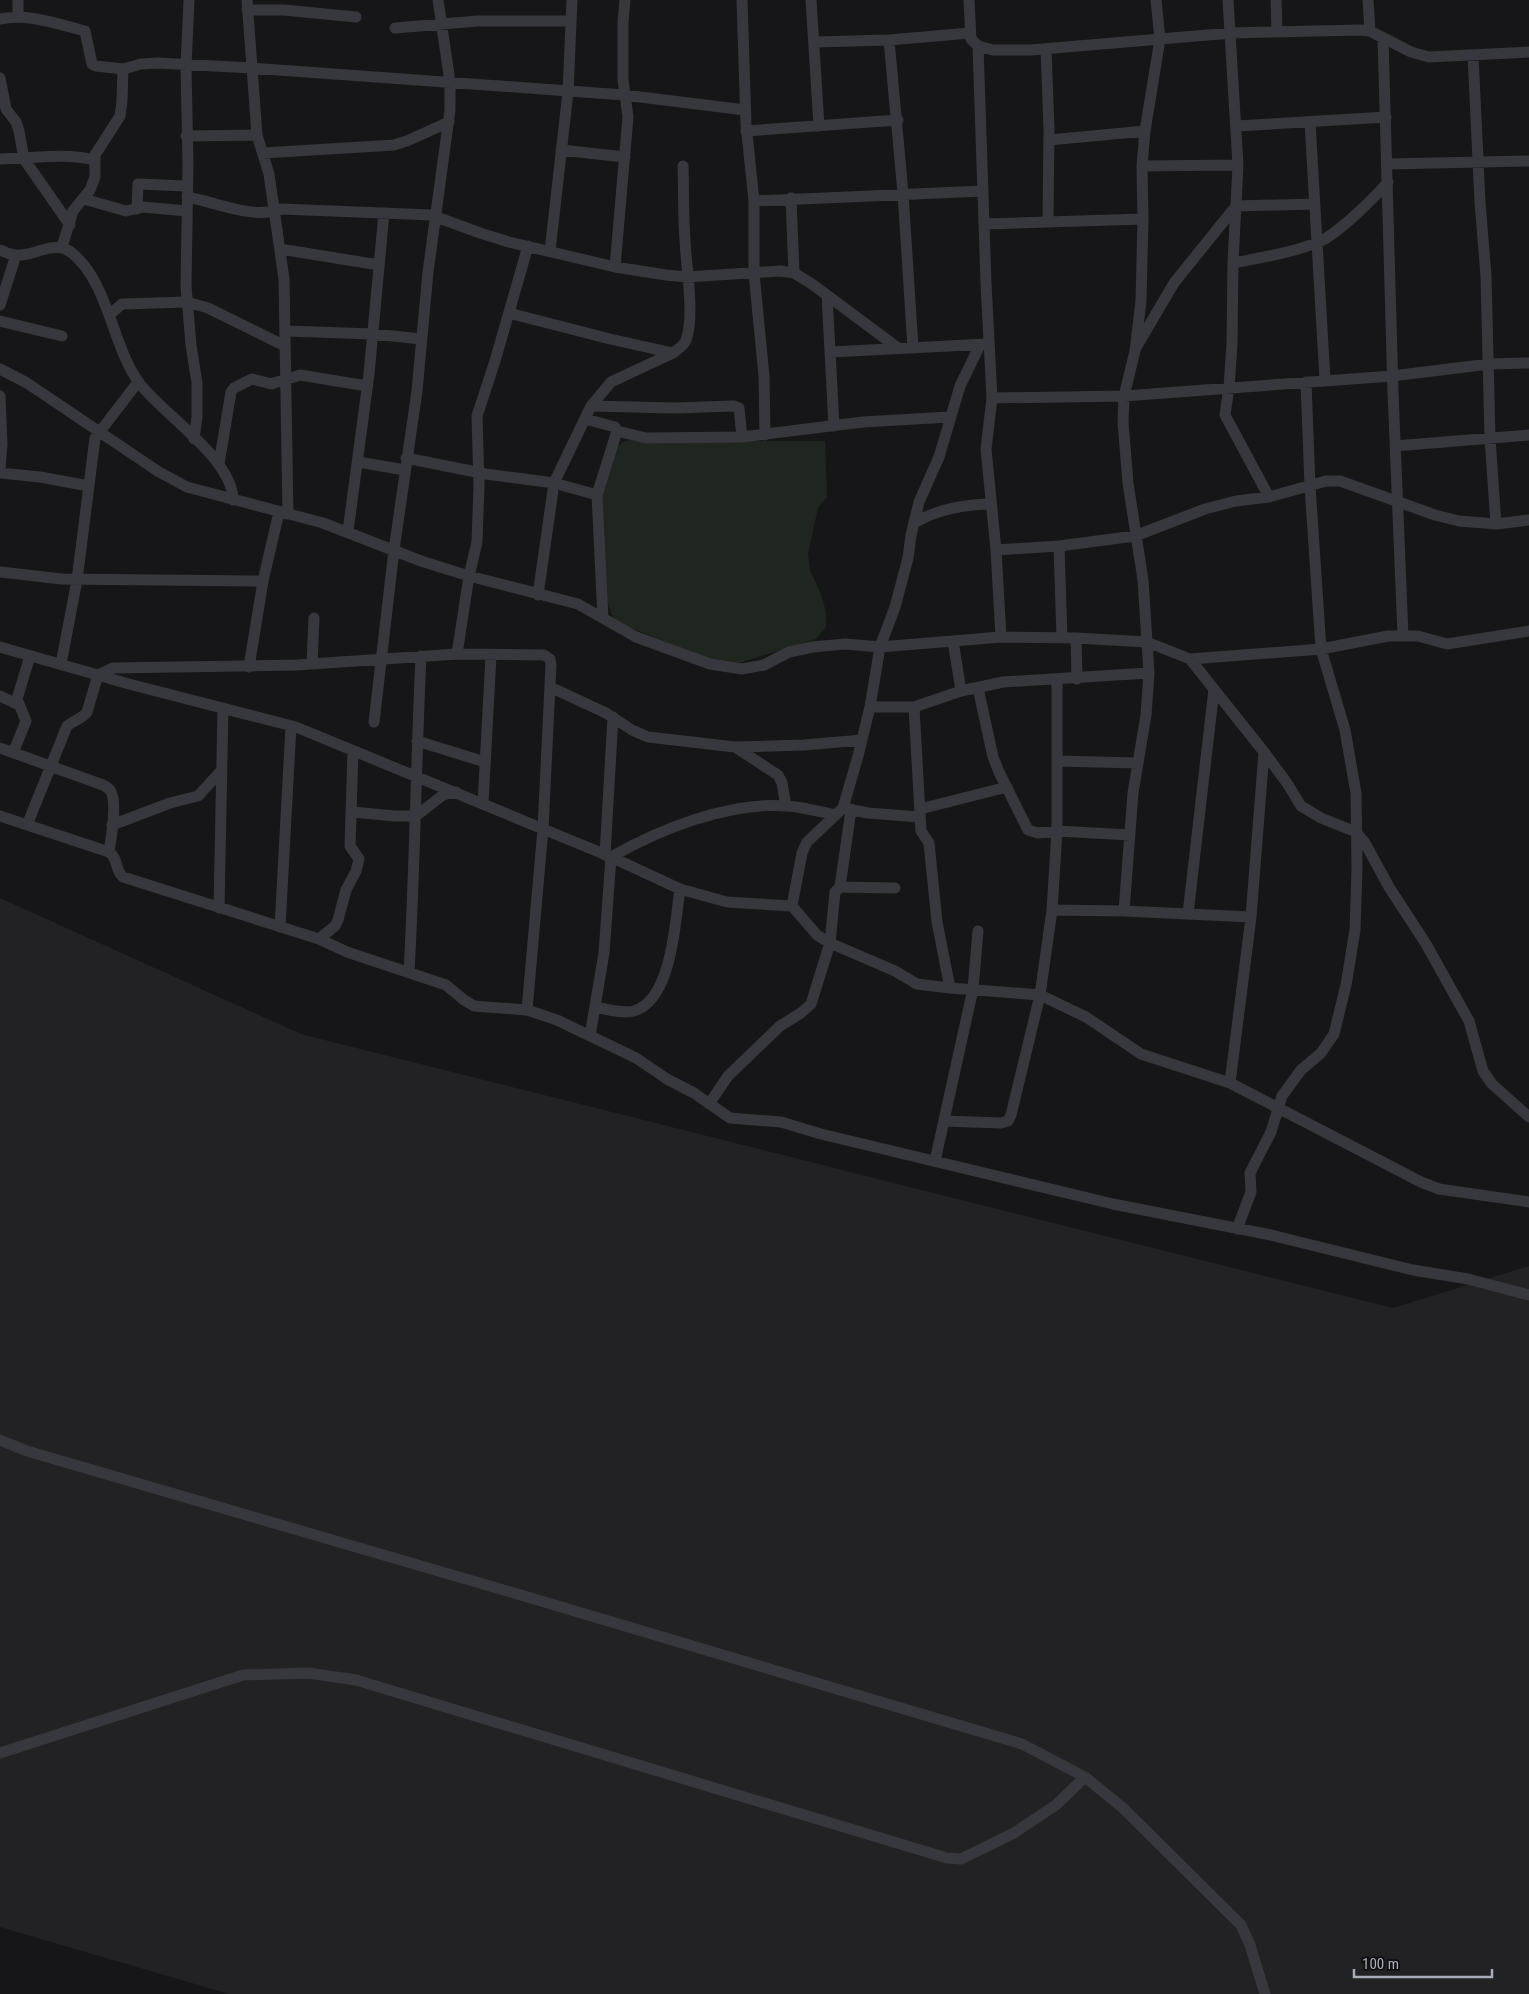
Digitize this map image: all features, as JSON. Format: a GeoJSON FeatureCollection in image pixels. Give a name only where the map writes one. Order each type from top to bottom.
{"type":"FeatureCollection","features":[{"type":"Feature","properties":{"kind":"street"},"geometry":{"type":"LineString","coordinates":[[18,0],[18,16]]}},
{"type":"Feature","properties":{"kind":"street"},"geometry":{"type":"LineString","coordinates":[[189,0],[186,66],[187,302],[197,383],[197,417],[194,439]]}},
{"type":"Feature","properties":{"kind":"street"},"geometry":{"type":"LineString","coordinates":[[374,722],[394,550],[417,391],[428,272],[437,216],[448,122],[450,82],[438,0]]}},
{"type":"Feature","properties":{"kind":"street"},"geometry":{"type":"LineString","coordinates":[[550,252],[568,92],[572,0]]}},
{"type":"Feature","properties":{"kind":"street"},"geometry":{"type":"LineString","coordinates":[[615,267],[628,117],[627,103],[624,95],[623,22],[625,0]]}},
{"type":"Feature","properties":{"kind":"street"},"geometry":{"type":"LineString","coordinates":[[742,0],[746,131],[754,200],[754,273],[764,376],[765,435]]}},
{"type":"Feature","properties":{"kind":"street"},"geometry":{"type":"LineString","coordinates":[[811,0],[819,126]]}},
{"type":"Feature","properties":{"kind":"street"},"geometry":{"type":"LineString","coordinates":[[969,0],[971,40],[978,46],[993,50],[1046,49],[1231,34],[1370,31],[1411,52],[1429,57],[1529,52]]}},
{"type":"Feature","properties":{"kind":"street"},"geometry":{"type":"LineString","coordinates":[[1124,911],[1133,793],[1146,714],[1149,673],[1143,580],[1127,475],[1124,396],[1135,351],[1141,301],[1142,166],[1145,131],[1160,39],[1156,0]]}},
{"type":"Feature","properties":{"kind":"street"},"geometry":{"type":"LineString","coordinates":[[1228,0],[1238,165],[1229,387],[1225,415],[1269,497]]}},
{"type":"Feature","properties":{"kind":"street"},"geometry":{"type":"LineString","coordinates":[[1276,0],[1277,32]]}},
{"type":"Feature","properties":{"kind":"street"},"geometry":{"type":"LineString","coordinates":[[1368,0],[1370,31]]}},
{"type":"Feature","properties":{"kind":"street"},"geometry":{"type":"LineString","coordinates":[[249,667],[263,580],[284,513],[286,331],[284,279],[275,210],[269,174],[257,134],[247,5],[356,17]]}},
{"type":"Feature","properties":{"kind":"street"},"geometry":{"type":"LineString","coordinates":[[0,18],[18,16],[85,31],[92,64],[123,69],[141,64],[158,63],[186,66],[252,68],[624,95],[745,110]]}},
{"type":"Feature","properties":{"kind":"street"},"geometry":{"type":"LineString","coordinates":[[395,28],[441,23],[518,20],[571,21]]}},
{"type":"Feature","properties":{"kind":"street"},"geometry":{"type":"LineString","coordinates":[[815,42],[889,40],[970,32]]}},
{"type":"Feature","properties":{"kind":"street"},"geometry":{"type":"LineString","coordinates":[[1383,38],[1388,164],[1392,376],[1403,636]]}},
{"type":"Feature","properties":{"kind":"street"},"geometry":{"type":"LineString","coordinates":[[889,40],[904,193],[912,348]]}},
{"type":"Feature","properties":{"kind":"street"},"geometry":{"type":"LineString","coordinates":[[978,46],[984,224],[985,345],[992,398],[986,449],[996,550],[1001,637]]}},
{"type":"Feature","properties":{"kind":"street"},"geometry":{"type":"LineString","coordinates":[[1046,49],[1049,140],[1048,222]]}},
{"type":"Feature","properties":{"kind":"street"},"geometry":{"type":"LineString","coordinates":[[1473,55],[1486,276],[1490,438],[1496,524]]}},
{"type":"Feature","properties":{"kind":"street"},"geometry":{"type":"LineString","coordinates":[[62,248],[73,211],[90,190],[95,177],[94,160],[98,148],[120,116],[123,69]]}},
{"type":"Feature","properties":{"kind":"street"},"geometry":{"type":"LineString","coordinates":[[0,78],[6,109],[16,122],[24,159],[70,225]]}},
{"type":"Feature","properties":{"kind":"street"},"geometry":{"type":"LineString","coordinates":[[1237,126],[1386,117]]}},
{"type":"Feature","properties":{"kind":"street"},"geometry":{"type":"LineString","coordinates":[[746,131],[898,120]]}},
{"type":"Feature","properties":{"kind":"street"},"geometry":{"type":"LineString","coordinates":[[263,153],[394,145],[408,141],[448,122]]}},
{"type":"Feature","properties":{"kind":"street"},"geometry":{"type":"LineString","coordinates":[[1310,122],[1325,380]]}},
{"type":"Feature","properties":{"kind":"street"},"geometry":{"type":"LineString","coordinates":[[1049,140],[1145,131]]}},
{"type":"Feature","properties":{"kind":"street"},"geometry":{"type":"LineString","coordinates":[[186,136],[257,134]]}},
{"type":"Feature","properties":{"kind":"street"},"geometry":{"type":"LineString","coordinates":[[561,150],[625,157]]}},
{"type":"Feature","properties":{"kind":"street"},"geometry":{"type":"LineString","coordinates":[[0,159],[24,159],[63,155],[94,160]]}},
{"type":"Feature","properties":{"kind":"street"},"geometry":{"type":"LineString","coordinates":[[1388,164],[1529,161]]}},
{"type":"Feature","properties":{"kind":"street"},"geometry":{"type":"LineString","coordinates":[[1142,166],[1238,165]]}},
{"type":"Feature","properties":{"kind":"street"},"geometry":{"type":"LineString","coordinates":[[538,595],[554,483],[591,406],[610,382],[673,353],[686,341],[689,315],[683,166]]}},
{"type":"Feature","properties":{"kind":"street"},"geometry":{"type":"LineString","coordinates":[[1233,263],[1281,253],[1318,242],[1373,199],[1388,182]]}},
{"type":"Feature","properties":{"kind":"street"},"geometry":{"type":"LineString","coordinates":[[137,209],[138,184],[187,191],[217,203],[242,210],[268,212],[282,209],[437,216],[480,233],[550,252],[615,267],[666,275],[687,277],[780,271],[794,273],[898,348]]}},
{"type":"Feature","properties":{"kind":"street"},"geometry":{"type":"LineString","coordinates":[[754,200],[983,191]]}},
{"type":"Feature","properties":{"kind":"street"},"geometry":{"type":"LineString","coordinates":[[791,198],[794,273]]}},
{"type":"Feature","properties":{"kind":"street"},"geometry":{"type":"LineString","coordinates":[[84,199],[126,211],[143,207],[187,211]]}},
{"type":"Feature","properties":{"kind":"street"},"geometry":{"type":"LineString","coordinates":[[1135,351],[1174,283],[1236,206],[1315,204]]}},
{"type":"Feature","properties":{"kind":"street"},"geometry":{"type":"LineString","coordinates":[[348,531],[373,334],[384,213]]}},
{"type":"Feature","properties":{"kind":"street"},"geometry":{"type":"LineString","coordinates":[[984,224],[1143,219]]}},
{"type":"Feature","properties":{"kind":"street"},"geometry":{"type":"LineString","coordinates":[[457,654],[469,576],[477,542],[479,472],[477,416],[528,246]]}},
{"type":"Feature","properties":{"kind":"street"},"geometry":{"type":"LineString","coordinates":[[0,250],[16,255],[45,248],[62,248],[71,253],[86,269],[109,314],[122,349],[138,382],[219,464],[230,484],[232,500]]}},
{"type":"Feature","properties":{"kind":"street"},"geometry":{"type":"LineString","coordinates":[[280,249],[379,265]]}},
{"type":"Feature","properties":{"kind":"street"},"geometry":{"type":"LineString","coordinates":[[0,305],[16,255]]}},
{"type":"Feature","properties":{"kind":"street"},"geometry":{"type":"LineString","coordinates":[[827,296],[834,426]]}},
{"type":"Feature","properties":{"kind":"street"},"geometry":{"type":"LineString","coordinates":[[109,314],[122,304],[187,302],[208,308],[285,346]]}},
{"type":"Feature","properties":{"kind":"street"},"geometry":{"type":"LineString","coordinates":[[509,312],[610,339],[673,353]]}},
{"type":"Feature","properties":{"kind":"street"},"geometry":{"type":"LineString","coordinates":[[0,321],[62,336]]}},
{"type":"Feature","properties":{"kind":"street"},"geometry":{"type":"LineString","coordinates":[[286,331],[373,334],[422,340]]}},
{"type":"Feature","properties":{"kind":"street"},"geometry":{"type":"LineString","coordinates":[[831,352],[985,345]]}},
{"type":"Feature","properties":{"kind":"street"},"geometry":{"type":"LineString","coordinates":[[709,1104],[728,1076],[780,1026],[802,1013],[811,1004],[830,943],[835,892],[840,887],[843,811],[870,707],[880,647],[895,607],[908,558],[919,502],[939,457],[949,417],[960,386],[985,345]]}},
{"type":"Feature","properties":{"kind":"street"},"geometry":{"type":"LineString","coordinates":[[992,398],[1124,396],[1392,376],[1489,364],[1529,363]]}},
{"type":"Feature","properties":{"kind":"street"},"geometry":{"type":"LineString","coordinates":[[0,369],[27,383],[179,483],[206,493],[348,531],[394,550],[469,576],[578,604],[636,637],[710,664],[742,669],[764,665],[789,652],[813,646],[845,644],[880,647],[1001,637],[1076,638],[1147,642],[1190,659],[1321,649],[1357,641],[1403,636],[1418,636],[1447,644],[1529,631]]}},
{"type":"Feature","properties":{"kind":"street"},"geometry":{"type":"LineString","coordinates":[[219,464],[229,398],[234,388],[252,379],[271,384],[300,376],[311,376],[367,386]]}},
{"type":"Feature","properties":{"kind":"street"},"geometry":{"type":"LineString","coordinates":[[61,664],[77,580],[95,438],[138,382]]}},
{"type":"Feature","properties":{"kind":"street"},"geometry":{"type":"LineString","coordinates":[[1237,1229],[1251,1192],[1250,1173],[1271,1132],[1282,1096],[1301,1070],[1321,1053],[1334,1034],[1339,1017],[1355,930],[1356,793],[1353,767],[1345,730],[1321,649],[1310,486],[1306,382]]}},
{"type":"Feature","properties":{"kind":"street"},"geometry":{"type":"LineString","coordinates":[[0,396],[2,444],[0,469]]}},
{"type":"Feature","properties":{"kind":"street"},"geometry":{"type":"LineString","coordinates":[[591,406],[674,408],[734,406],[738,408],[740,413],[742,437]]}},
{"type":"Feature","properties":{"kind":"street"},"geometry":{"type":"LineString","coordinates":[[585,419],[615,427],[617,431],[646,438],[742,437],[863,422],[949,417]]}},
{"type":"Feature","properties":{"kind":"street"},"geometry":{"type":"LineString","coordinates":[[603,618],[596,496],[617,431]]}},
{"type":"Feature","properties":{"kind":"street"},"geometry":{"type":"LineString","coordinates":[[1395,446],[1529,435]]}},
{"type":"Feature","properties":{"kind":"street"},"geometry":{"type":"LineString","coordinates":[[406,458],[479,472],[554,483],[596,496]]}},
{"type":"Feature","properties":{"kind":"street"},"geometry":{"type":"LineString","coordinates":[[358,462],[405,470]]}},
{"type":"Feature","properties":{"kind":"street"},"geometry":{"type":"LineString","coordinates":[[0,473],[40,477],[89,486]]}},
{"type":"Feature","properties":{"kind":"street"},"geometry":{"type":"LineString","coordinates":[[996,550],[1059,546],[1135,536],[1205,509],[1236,501],[1269,497],[1326,481],[1340,481],[1435,515],[1459,521],[1496,524],[1529,520]]}},
{"type":"Feature","properties":{"kind":"street"},"geometry":{"type":"LineString","coordinates":[[914,523],[939,511],[965,505],[990,504]]}},
{"type":"Feature","properties":{"kind":"street"},"geometry":{"type":"LineString","coordinates":[[1059,546],[1062,638]]}},
{"type":"Feature","properties":{"kind":"street"},"geometry":{"type":"LineString","coordinates":[[0,572],[77,580],[263,580]]}},
{"type":"Feature","properties":{"kind":"street"},"geometry":{"type":"LineString","coordinates":[[312,664],[314,618]]}},
{"type":"Feature","properties":{"kind":"street"},"geometry":{"type":"LineString","coordinates":[[1076,638],[1077,678]]}},
{"type":"Feature","properties":{"kind":"street"},"geometry":{"type":"LineString","coordinates":[[953,641],[961,691]]}},
{"type":"Feature","properties":{"kind":"street"},"geometry":{"type":"LineString","coordinates":[[0,647],[291,726],[483,803],[680,889],[727,902],[792,906],[817,935],[830,943],[895,971],[917,984],[1040,995],[1086,1017],[1142,1054],[1230,1083],[1421,1182],[1439,1189],[1529,1202]]}},
{"type":"Feature","properties":{"kind":"street"},"geometry":{"type":"LineString","coordinates":[[27,826],[66,726],[84,716],[87,712],[98,675],[113,668],[124,666],[249,667],[457,654],[491,656],[544,655],[550,659],[544,829],[527,1010]]}},
{"type":"Feature","properties":{"kind":"street"},"geometry":{"type":"LineString","coordinates":[[13,753],[26,720],[17,700],[30,656]]}},
{"type":"Feature","properties":{"kind":"street"},"geometry":{"type":"LineString","coordinates":[[409,972],[421,656]]}},
{"type":"Feature","properties":{"kind":"street"},"geometry":{"type":"LineString","coordinates":[[483,803],[491,656]]}},
{"type":"Feature","properties":{"kind":"street"},"geometry":{"type":"LineString","coordinates":[[1190,659],[1264,752],[1301,806],[1320,818],[1356,832],[1365,843],[1389,887],[1426,944],[1469,1021],[1483,1071],[1492,1084],[1529,1117]]}},
{"type":"Feature","properties":{"kind":"street"},"geometry":{"type":"LineString","coordinates":[[870,707],[914,707],[961,691],[1003,682],[1149,673]]}},
{"type":"Feature","properties":{"kind":"street"},"geometry":{"type":"LineString","coordinates":[[944,1121],[1001,1123],[1008,1121],[1010,1115],[1040,995],[1052,910],[1057,831],[1057,680]]}},
{"type":"Feature","properties":{"kind":"street"},"geometry":{"type":"LineString","coordinates":[[550,687],[648,737],[735,747],[804,745],[862,740]]}},
{"type":"Feature","properties":{"kind":"street"},"geometry":{"type":"LineString","coordinates":[[978,688],[993,757],[1028,830],[1038,833],[1057,831],[1130,835]]}},
{"type":"Feature","properties":{"kind":"street"},"geometry":{"type":"LineString","coordinates":[[1188,914],[1214,689]]}},
{"type":"Feature","properties":{"kind":"street"},"geometry":{"type":"LineString","coordinates":[[0,696],[19,705]]}},
{"type":"Feature","properties":{"kind":"street"},"geometry":{"type":"LineString","coordinates":[[914,707],[921,832],[929,843],[937,922],[950,988]]}},
{"type":"Feature","properties":{"kind":"street"},"geometry":{"type":"LineString","coordinates":[[219,908],[223,708]]}},
{"type":"Feature","properties":{"kind":"street"},"geometry":{"type":"LineString","coordinates":[[590,1036],[604,953],[614,718]]}},
{"type":"Feature","properties":{"kind":"street"},"geometry":{"type":"LineString","coordinates":[[280,927],[291,726]]}},
{"type":"Feature","properties":{"kind":"street"},"geometry":{"type":"LineString","coordinates":[[417,741],[485,762]]}},
{"type":"Feature","properties":{"kind":"street"},"geometry":{"type":"LineString","coordinates":[[735,747],[778,775],[782,783],[786,806]]}},
{"type":"Feature","properties":{"kind":"street"},"geometry":{"type":"LineString","coordinates":[[0,748],[103,785],[110,790],[113,796],[109,852]]}},
{"type":"Feature","properties":{"kind":"street"},"geometry":{"type":"LineString","coordinates":[[319,939],[335,926],[348,884],[358,866],[359,859],[350,846],[353,751]]}},
{"type":"Feature","properties":{"kind":"street"},"geometry":{"type":"LineString","coordinates":[[1230,1083],[1251,917],[1264,752]]}},
{"type":"Feature","properties":{"kind":"street"},"geometry":{"type":"LineString","coordinates":[[1057,761],[1138,763]]}},
{"type":"Feature","properties":{"kind":"street"},"geometry":{"type":"LineString","coordinates":[[112,825],[170,803],[198,796],[221,771]]}},
{"type":"Feature","properties":{"kind":"street"},"geometry":{"type":"LineString","coordinates":[[608,856],[661,831],[736,808],[786,806],[868,813],[920,813],[1007,787]]}},
{"type":"Feature","properties":{"kind":"street"},"geometry":{"type":"LineString","coordinates":[[352,812],[416,816],[443,795],[456,792]]}},
{"type":"Feature","properties":{"kind":"street"},"geometry":{"type":"LineString","coordinates":[[792,906],[802,853],[807,842],[843,811]]}},
{"type":"Feature","properties":{"kind":"street"},"geometry":{"type":"LineString","coordinates":[[0,816],[109,852],[113,855],[117,872],[122,878],[319,939],[347,952],[446,985],[474,1006],[527,1010],[556,1020],[636,1058],[730,1118],[780,1122],[821,1134],[1113,1204],[1237,1229],[1412,1270],[1468,1279],[1529,1295]]}},
{"type":"Feature","properties":{"kind":"street"},"geometry":{"type":"LineString","coordinates":[[840,887],[896,888]]}},
{"type":"Feature","properties":{"kind":"street"},"geometry":{"type":"LineString","coordinates":[[595,1007],[631,1012],[642,1008],[652,997],[662,981],[669,963],[680,889]]}},
{"type":"Feature","properties":{"kind":"street"},"geometry":{"type":"LineString","coordinates":[[1052,910],[1124,911],[1251,917]]}},
{"type":"Feature","properties":{"kind":"street"},"geometry":{"type":"LineString","coordinates":[[935,1161],[973,989],[978,931]]}},
{"type":"Feature","properties":{"kind":"street"},"geometry":{"type":"LineString","coordinates":[[0,1440],[27,1451],[1022,1744],[1085,1777],[1123,1808],[1241,1925],[1250,1945],[1265,1994]]}},
{"type":"Feature","properties":{"kind":"street"},"geometry":{"type":"LineString","coordinates":[[0,1753],[242,1675],[308,1673],[356,1680],[948,1858],[961,1859],[1014,1833],[1056,1805],[1085,1777]]}},
{"type":"Feature","properties":{"kind":"shaded area"},"geometry":{"type":"Polygon","coordinates":[[[639,439],[671,441],[825,441],[827,497],[818,508],[808,553],[810,570],[821,594],[826,612],[826,627],[816,639],[739,663],[718,663],[616,622],[606,597],[602,492],[615,449],[624,441],[639,439]]]}},
{"type":"Feature","properties":{"kind":"shaded area"},"geometry":{"type":"Polygon","coordinates":[[[0,898],[301,1034],[1393,1308],[1529,1266],[1529,1994],[229,1994],[0,1927],[0,898]]]}}]}
